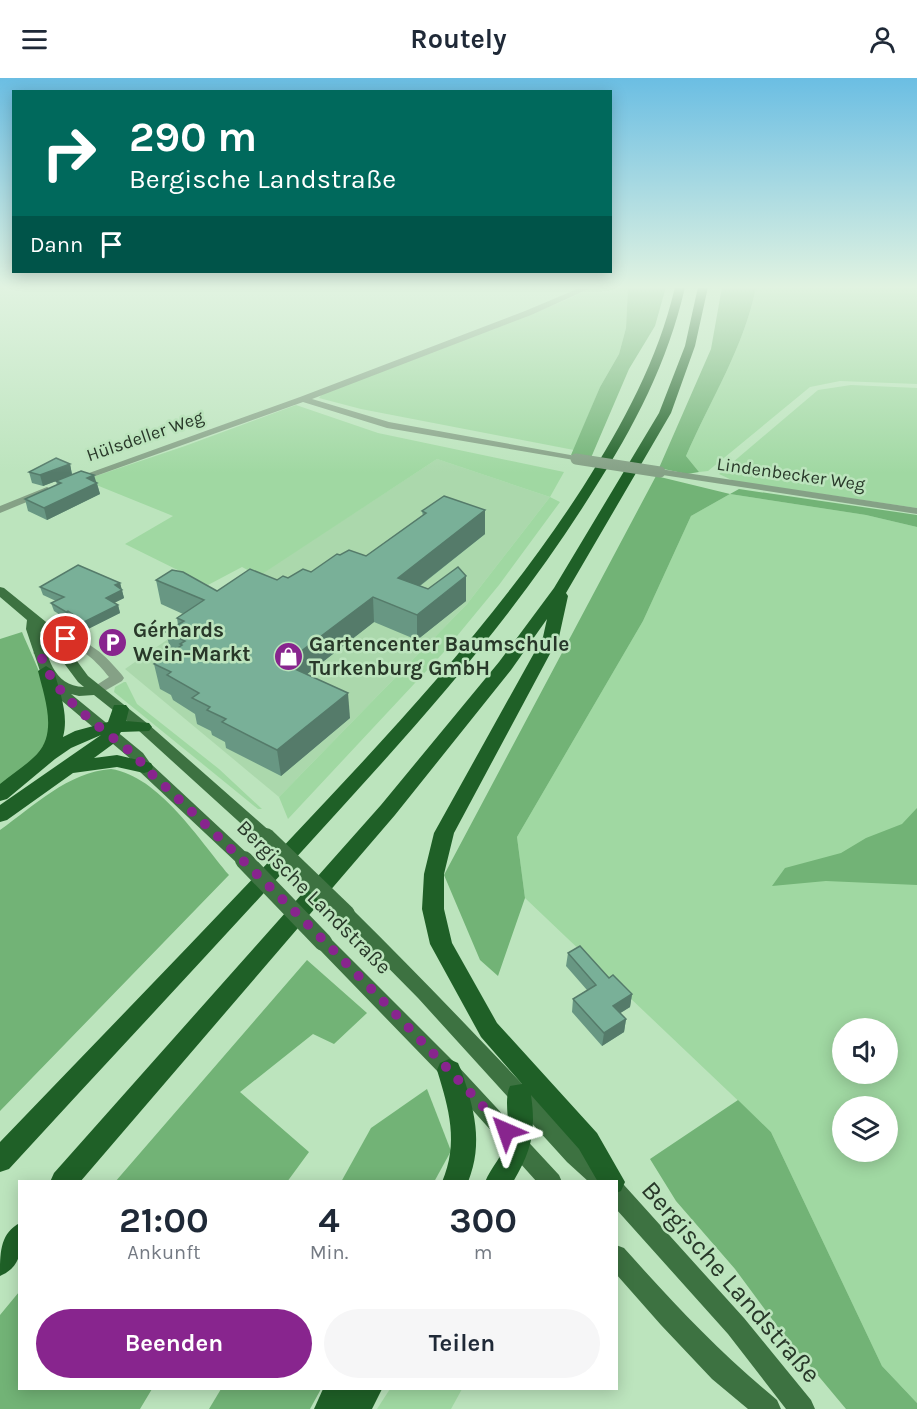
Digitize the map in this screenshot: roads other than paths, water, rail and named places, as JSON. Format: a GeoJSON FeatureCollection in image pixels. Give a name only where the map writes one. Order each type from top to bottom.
{"type":"FeatureCollection","features":[{"type":"Feature","properties":{"kind":"highway"},"geometry":{"type":"LineString","coordinates":[[0,1160],[398,735],[528,578],[580,505],[637,409],[662,349]]}},
{"type":"Feature","properties":{"kind":"highway"},"geometry":{"type":"LineString","coordinates":[[65,1180],[388,810],[505,666],[561,589],[666,413],[689,349]]}},
{"type":"Feature","properties":{"kind":"highway"},"geometry":{"type":"LineString","coordinates":[[561,589],[551,637],[444,833],[434,874],[433,909],[441,944],[489,1030],[588,1141],[610,1180]]}},
{"type":"Feature","properties":{"kind":"highway"},"geometry":{"type":"LineString","coordinates":[[48,752],[56,736],[58,718],[49,676]]}},
{"type":"Feature","properties":{"kind":"highway"},"geometry":{"type":"LineString","coordinates":[[0,794],[48,752],[74,738],[113,725],[143,727]]}},
{"type":"Feature","properties":{"kind":"highway"},"geometry":{"type":"LineString","coordinates":[[0,815],[65,767],[113,725]]}},
{"type":"Feature","properties":{"kind":"highway"},"geometry":{"type":"LineString","coordinates":[[65,767],[117,761],[144,767]]}},
{"type":"Feature","properties":{"kind":"highway"},"geometry":{"type":"LineString","coordinates":[[449,1070],[464,1120],[466,1135],[465,1154],[456,1180]]}},
{"type":"Feature","properties":{"kind":"highway"},"geometry":{"type":"LineString","coordinates":[[499,1180],[520,1147],[523,1123],[519,1094]]}},
{"type":"Feature","properties":{"kind":"highway"},"geometry":{"type":"LineString","coordinates":[[0,1253],[18,1234]]}},
{"type":"Feature","properties":{"kind":"highway"},"geometry":{"type":"LineString","coordinates":[[0,1262],[18,1239]]}},
{"type":"Feature","properties":{"kind":"highway"},"geometry":{"type":"LineString","coordinates":[[329,1409],[339,1390]]}},
{"type":"Feature","properties":{"kind":"highway"},"geometry":{"type":"LineString","coordinates":[[355,1409],[366,1390]]}},
{"type":"Feature","properties":{"kind":"main road","name":"Bergische Landstraße"},"geometry":{"type":"LineString","coordinates":[[0,591],[46,629],[57,642],[83,678],[96,690],[113,725],[144,767],[244,860],[449,1070],[549,1180]]}},
{"type":"Feature","properties":{"kind":"main road","name":"Bergische Landstraße"},"geometry":{"type":"LineString","coordinates":[[33,620],[33,629],[49,676],[67,698],[113,725]]}},
{"type":"Feature","properties":{"kind":"main road"},"geometry":{"type":"LineString","coordinates":[[49,676],[79,692],[96,690]]}},
{"type":"Feature","properties":{"kind":"main road","name":"Bergische Landstraße"},"geometry":{"type":"LineString","coordinates":[[143,727],[266,837],[346,914],[424,993],[575,1155],[605,1180]]}},
{"type":"Feature","properties":{"kind":"main road","name":"Bergische Landstraße"},"geometry":{"type":"LineString","coordinates":[[618,1193],[736,1326],[802,1409]]}},
{"type":"Feature","properties":{"kind":"main road"},"geometry":{"type":"LineString","coordinates":[[618,1258],[713,1363],[768,1409]]}},
{"type":"Feature","properties":{"kind":"street","name":"Hülsdeller Weg"},"geometry":{"type":"LineString","coordinates":[[0,510],[79,478],[150,455],[434,349]]}},
{"type":"Feature","properties":{"kind":"street","name":"Lindenbecker Weg"},"geometry":{"type":"LineString","coordinates":[[303,399],[387,425],[576,459],[917,511]]}},
{"type":"Feature","properties":{"kind":"street"},"geometry":{"type":"LineString","coordinates":[[40,653],[57,642],[66,639],[75,641],[105,664],[117,678],[96,690]]}},
{"type":"Feature","properties":{"kind":"place","name":"Gérhards Wein-Markt"},"geometry":{"type":"Point","coordinates":[112,642]}},
{"type":"Feature","properties":{"kind":"place","name":"Gartencenter Baumschule Turkenburg GmbH"},"geometry":{"type":"Point","coordinates":[288,656]}}]}
